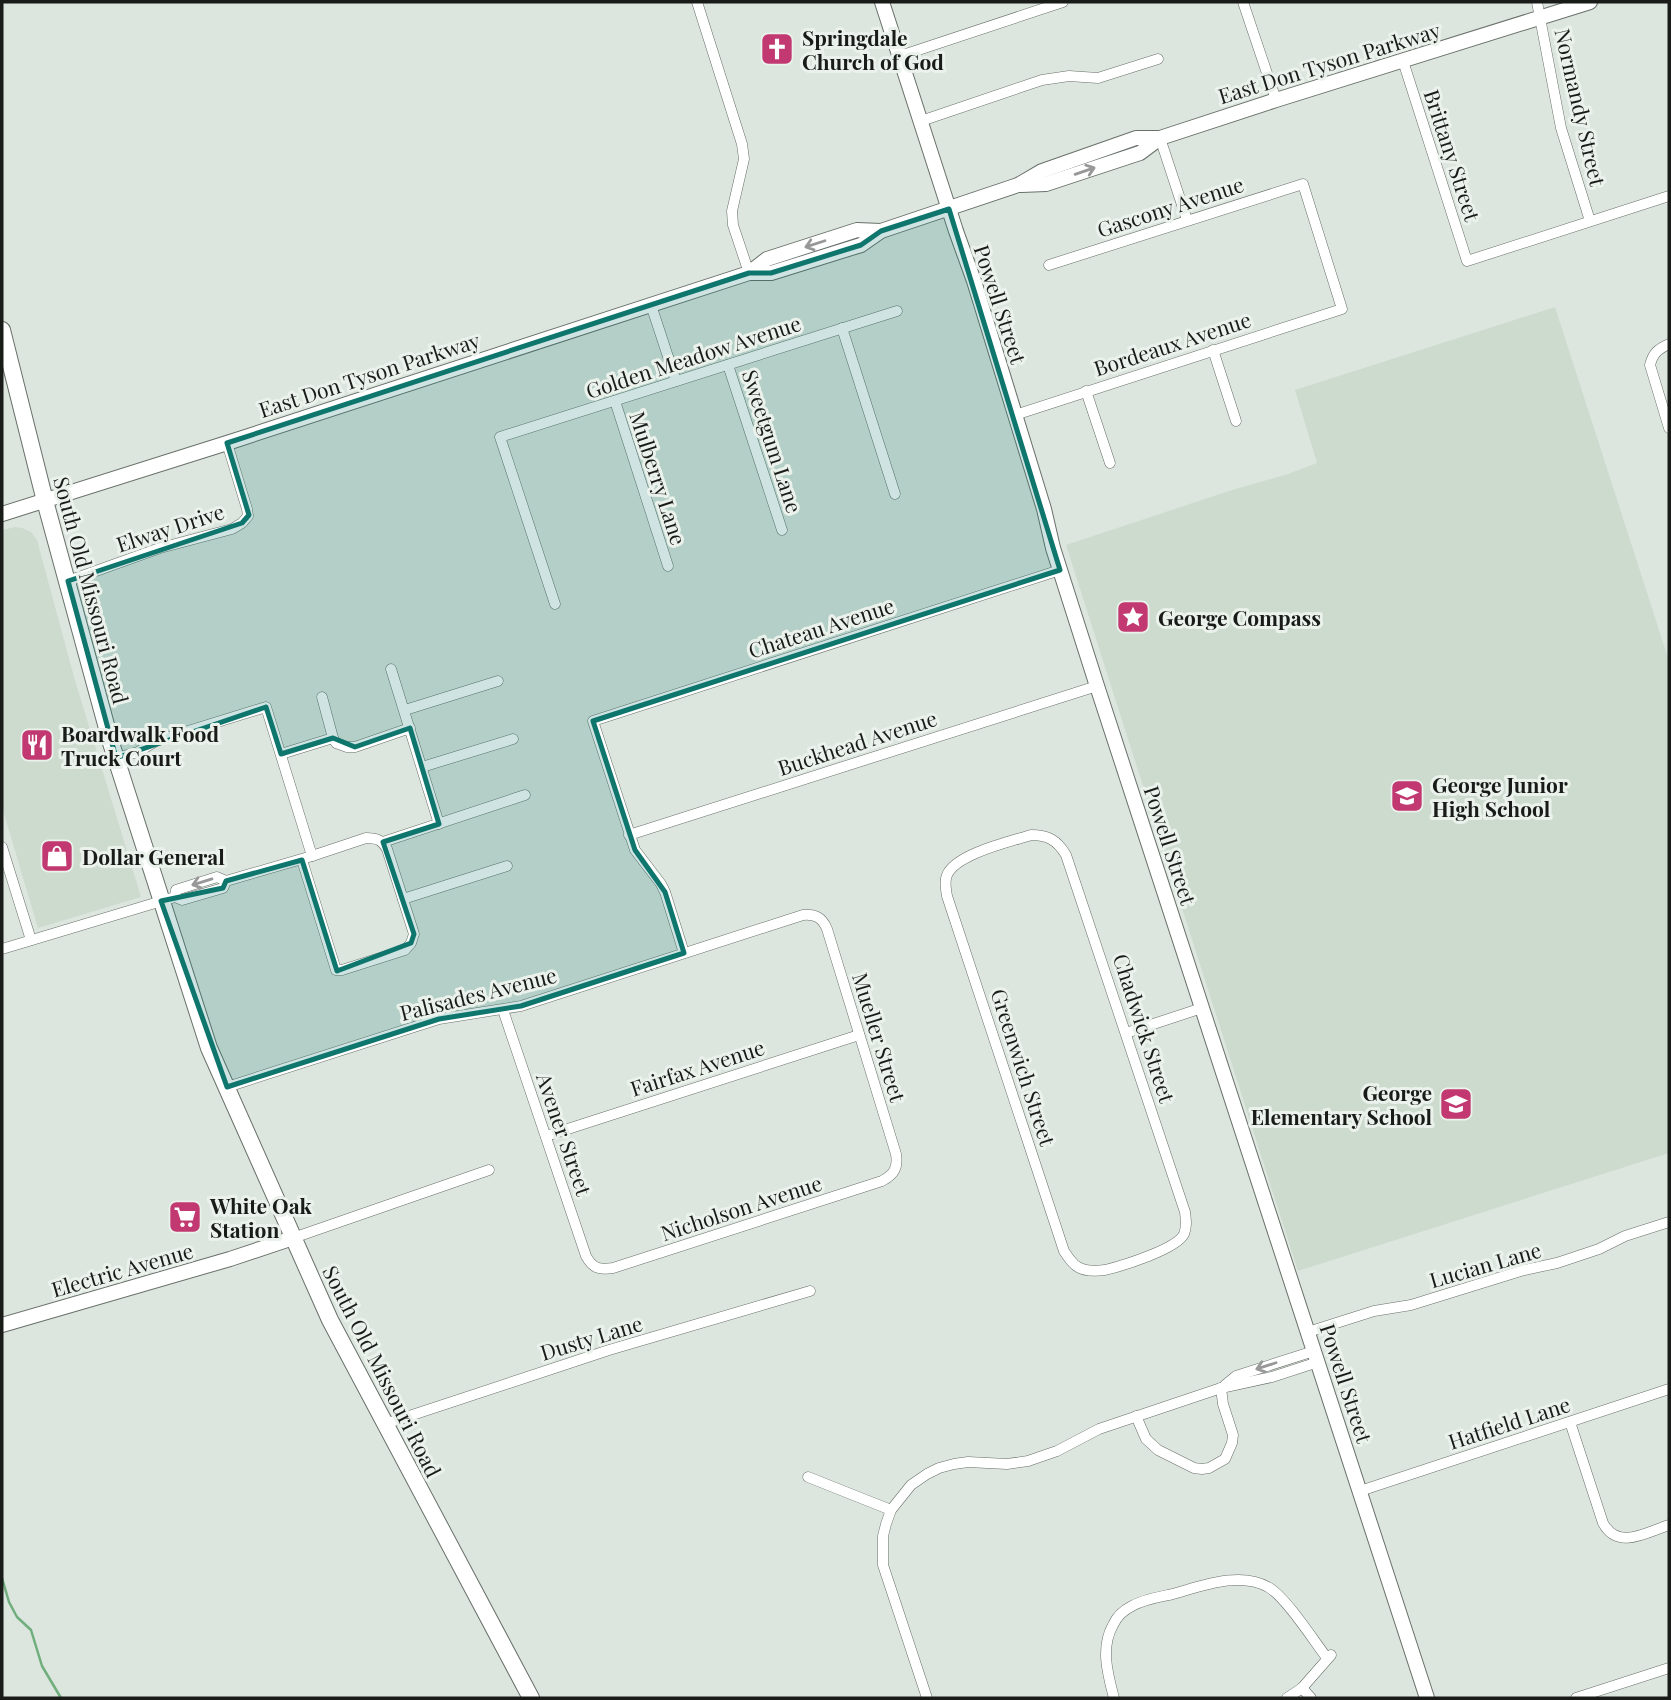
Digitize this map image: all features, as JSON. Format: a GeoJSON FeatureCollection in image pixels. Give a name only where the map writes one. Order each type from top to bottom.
{"type":"FeatureCollection","features":[{"type":"Feature","properties":{"kind":"main road","name":"South Old Missouri Road"},"geometry":{"type":"LineString","coordinates":[[2,330],[45,500],[116,758],[168,899],[209,1048],[330,1320],[531,1698]]}},
{"type":"Feature","properties":{"kind":"street"},"geometry":{"type":"LineString","coordinates":[[697,2],[742,144],[744,159],[732,211],[733,225],[749,273]]}},
{"type":"Feature","properties":{"kind":"street","name":"Powell Street"},"geometry":{"type":"LineString","coordinates":[[882,2],[964,258],[974,281],[1097,686],[1427,1698]]}},
{"type":"Feature","properties":{"kind":"street"},"geometry":{"type":"LineString","coordinates":[[900,56],[1063,2]]}},
{"type":"Feature","properties":{"kind":"street"},"geometry":{"type":"LineString","coordinates":[[1243,2],[1276,100]]}},
{"type":"Feature","properties":{"kind":"street","name":"Normandy Street"},"geometry":{"type":"LineString","coordinates":[[1537,2],[1561,128],[1590,221]]}},
{"type":"Feature","properties":{"kind":"street","name":"East Don Tyson Parkway"},"geometry":{"type":"LineString","coordinates":[[2,514],[749,273],[767,259],[857,230],[881,231],[949,209],[1018,186],[1042,171],[1136,138],[1160,138],[1590,2]]}},
{"type":"Feature","properties":{"kind":"street"},"geometry":{"type":"LineString","coordinates":[[921,121],[1042,80],[1069,76],[1098,78],[1158,59]]}},
{"type":"Feature","properties":{"kind":"street","name":"Brittany Street"},"geometry":{"type":"LineString","coordinates":[[1403,61],[1467,261],[1590,221]]}},
{"type":"Feature","properties":{"kind":"street"},"geometry":{"type":"LineString","coordinates":[[1160,138],[1187,220]]}},
{"type":"Feature","properties":{"kind":"street","name":"Gascony Avenue"},"geometry":{"type":"LineString","coordinates":[[1049,265],[1303,184],[1342,309]]}},
{"type":"Feature","properties":{"kind":"street"},"geometry":{"type":"LineString","coordinates":[[1590,221],[1669,196]]}},
{"type":"Feature","properties":{"kind":"street"},"geometry":{"type":"LineString","coordinates":[[651,305],[676,381]]}},
{"type":"Feature","properties":{"kind":"street","name":"Bordeaux Avenue"},"geometry":{"type":"LineString","coordinates":[[1015,415],[1342,309]]}},
{"type":"Feature","properties":{"kind":"street","name":"Golden Meadow Avenue"},"geometry":{"type":"LineString","coordinates":[[555,604],[500,437],[897,311]]}},
{"type":"Feature","properties":{"kind":"street"},"geometry":{"type":"LineString","coordinates":[[842,328],[895,494]]}},
{"type":"Feature","properties":{"kind":"street"},"geometry":{"type":"LineString","coordinates":[[1669,344],[1653,355],[1650,365],[1669,428]]}},
{"type":"Feature","properties":{"kind":"street"},"geometry":{"type":"LineString","coordinates":[[1213,350],[1236,421]]}},
{"type":"Feature","properties":{"kind":"street","name":"Sweetgum Lane"},"geometry":{"type":"LineString","coordinates":[[728,365],[782,530]]}},
{"type":"Feature","properties":{"kind":"street"},"geometry":{"type":"LineString","coordinates":[[1086,391],[1110,463]]}},
{"type":"Feature","properties":{"kind":"street","name":"Mulberry Lane"},"geometry":{"type":"LineString","coordinates":[[615,401],[668,566]]}},
{"type":"Feature","properties":{"kind":"street","name":"Elway Drive"},"geometry":{"type":"LineString","coordinates":[[68,581],[160,548],[232,529],[242,523],[248,516],[247,509],[227,443]]}},
{"type":"Feature","properties":{"kind":"street","name":"Chateau Avenue"},"geometry":{"type":"LineString","coordinates":[[629,835],[593,721],[1060,570]]}},
{"type":"Feature","properties":{"kind":"street"},"geometry":{"type":"LineString","coordinates":[[390,669],[439,824]]}},
{"type":"Feature","properties":{"kind":"street"},"geometry":{"type":"LineString","coordinates":[[405,710],[498,681]]}},
{"type":"Feature","properties":{"kind":"street","name":"Buckhead Avenue"},"geometry":{"type":"LineString","coordinates":[[629,835],[1097,686]]}},
{"type":"Feature","properties":{"kind":"street"},"geometry":{"type":"LineString","coordinates":[[322,697],[333,738],[336,743],[347,747],[355,747],[410,728]]}},
{"type":"Feature","properties":{"kind":"street"},"geometry":{"type":"LineString","coordinates":[[2,949],[168,899],[182,900],[223,888],[226,881],[307,858],[366,838],[383,842],[387,849],[414,934],[411,943],[405,950],[336,970],[307,858],[281,754],[266,707],[156,741],[138,752],[116,758]]}},
{"type":"Feature","properties":{"kind":"street"},"geometry":{"type":"LineString","coordinates":[[281,754],[333,738]]}},
{"type":"Feature","properties":{"kind":"street"},"geometry":{"type":"LineString","coordinates":[[422,767],[513,739]]}},
{"type":"Feature","properties":{"kind":"street"},"geometry":{"type":"LineString","coordinates":[[383,842],[525,795]]}},
{"type":"Feature","properties":{"kind":"street"},"geometry":{"type":"LineString","coordinates":[[629,835],[635,850],[666,892],[684,953]]}},
{"type":"Feature","properties":{"kind":"street","name":"Greenwich Street"},"geometry":{"type":"LineString","coordinates":[[1052,839],[1031,835],[966,857],[955,864],[947,874],[945,885],[1042,1185],[1064,1251],[1078,1268],[1105,1270],[1164,1250],[1183,1236]]}},
{"type":"Feature","properties":{"kind":"street","name":"Chadwick Street"},"geometry":{"type":"LineString","coordinates":[[1052,839],[1066,855],[1126,1033],[1185,1212],[1183,1236]]}},
{"type":"Feature","properties":{"kind":"street"},"geometry":{"type":"LineString","coordinates":[[2,847],[31,940]]}},
{"type":"Feature","properties":{"kind":"street"},"geometry":{"type":"LineString","coordinates":[[403,899],[507,866]]}},
{"type":"Feature","properties":{"kind":"street","name":"Palisades Avenue"},"geometry":{"type":"LineString","coordinates":[[227,1087],[439,1019],[521,1006],[803,915],[818,917]]}},
{"type":"Feature","properties":{"kind":"street","name":"Mueller Street"},"geometry":{"type":"LineString","coordinates":[[818,917],[827,929],[895,1153],[895,1171]]}},
{"type":"Feature","properties":{"kind":"street"},"geometry":{"type":"LineString","coordinates":[[1126,1033],[1202,1008]]}},
{"type":"Feature","properties":{"kind":"street","name":"Avener Street"},"geometry":{"type":"LineString","coordinates":[[503,1010],[586,1256],[596,1268]]}},
{"type":"Feature","properties":{"kind":"street","name":"Fairfax Avenue"},"geometry":{"type":"LineString","coordinates":[[546,1136],[859,1035]]}},
{"type":"Feature","properties":{"kind":"street"},"geometry":{"type":"LineString","coordinates":[[293,1238],[489,1170]]}},
{"type":"Feature","properties":{"kind":"street","name":"Nicholson Avenue"},"geometry":{"type":"LineString","coordinates":[[596,1268],[614,1268],[859,1189],[890,1177],[895,1171]]}},
{"type":"Feature","properties":{"kind":"street","name":"Lucian Lane"},"geometry":{"type":"LineString","coordinates":[[1308,1332],[1374,1311],[1411,1305],[1524,1270],[1557,1263],[1669,1222]]}},
{"type":"Feature","properties":{"kind":"street","name":"Electric Avenue"},"geometry":{"type":"LineString","coordinates":[[2,1325],[293,1238]]}},
{"type":"Feature","properties":{"kind":"street","name":"Dusty Lane"},"geometry":{"type":"LineString","coordinates":[[384,1424],[609,1350],[810,1292]]}},
{"type":"Feature","properties":{"kind":"street"},"geometry":{"type":"LineString","coordinates":[[927,1698],[883,1565],[883,1536],[891,1510],[911,1485],[939,1468],[954,1464],[1007,1464],[1028,1461],[1057,1451],[1099,1429],[1222,1388],[1272,1377],[1316,1356]]}},
{"type":"Feature","properties":{"kind":"street"},"geometry":{"type":"LineString","coordinates":[[1136,1416],[1146,1439],[1158,1450],[1194,1468],[1209,1468],[1225,1459],[1232,1443],[1233,1436],[1223,1404],[1222,1388]]}},
{"type":"Feature","properties":{"kind":"street","name":"Hatfield Lane"},"geometry":{"type":"LineString","coordinates":[[1360,1491],[1669,1389]]}},
{"type":"Feature","properties":{"kind":"street"},"geometry":{"type":"LineString","coordinates":[[1570,1422],[1607,1530],[1613,1536],[1628,1538],[1669,1525]]}},
{"type":"Feature","properties":{"kind":"street"},"geometry":{"type":"LineString","coordinates":[[808,1477],[891,1510]]}},
{"type":"Feature","properties":{"kind":"street"},"geometry":{"type":"LineString","coordinates":[[1114,1698],[1108,1672],[1106,1644],[1109,1632],[1121,1613],[1141,1602],[1219,1582],[1247,1581],[1268,1587],[1329,1656],[1302,1688],[1286,1698]]}},
{"type":"Feature","properties":{"kind":"street"},"geometry":{"type":"LineString","coordinates":[[1576,1698],[1669,1668]]}},
{"type":"Feature","properties":{"kind":"street"},"geometry":{"type":"LineString","coordinates":[[1302,1688],[1311,1698]]}},
{"type":"Feature","properties":{"kind":"highlighted area"},"geometry":{"type":"Polygon","coordinates":[[[949,209],[1060,570],[593,721],[635,850],[665,892],[684,953],[521,1006],[439,1019],[227,1087],[161,901],[223,888],[226,881],[302,860],[337,971],[411,943],[414,934],[383,842],[439,824],[410,728],[355,747],[333,738],[281,754],[266,707],[116,758],[68,581],[242,523],[249,515],[227,443],[749,273],[771,273],[861,245],[881,231],[949,209]]]}},
{"type":"Feature","properties":{"kind":"shaded area","name":"George Junior High School"},"geometry":{"type":"Polygon","coordinates":[[[1555,307],[1669,661],[1669,1153],[1298,1271],[1066,545],[1317,463],[1295,390],[1555,307]]]}},
{"type":"Feature","properties":{"kind":"shaded area"},"geometry":{"type":"Polygon","coordinates":[[[15,527],[31,532],[37,540],[74,677],[141,897],[38,928],[2,807],[2,530],[15,527]]]}},
{"type":"Feature","properties":{"kind":"waterway"},"geometry":{"type":"LineString","coordinates":[[2,1578],[9,1602],[17,1617],[31,1630],[42,1666],[61,1698]]}},
{"type":"Feature","properties":{"kind":"place","name":"Springdale Church of God"},"geometry":{"type":"Point","coordinates":[777,49]}},
{"type":"Feature","properties":{"kind":"place","name":"George Compass"},"geometry":{"type":"Point","coordinates":[1133,617]}},
{"type":"Feature","properties":{"kind":"place","name":"Boardwalk Food Truck Court"},"geometry":{"type":"Point","coordinates":[37,745]}},
{"type":"Feature","properties":{"kind":"place","name":"George Junior High School"},"geometry":{"type":"Point","coordinates":[1407,796]}},
{"type":"Feature","properties":{"kind":"place","name":"Dollar General"},"geometry":{"type":"Point","coordinates":[57,856]}},
{"type":"Feature","properties":{"kind":"place","name":"George Elementary School"},"geometry":{"type":"Point","coordinates":[1456,1104]}},
{"type":"Feature","properties":{"kind":"place","name":"White Oak Station"},"geometry":{"type":"Point","coordinates":[185,1217]}}]}
